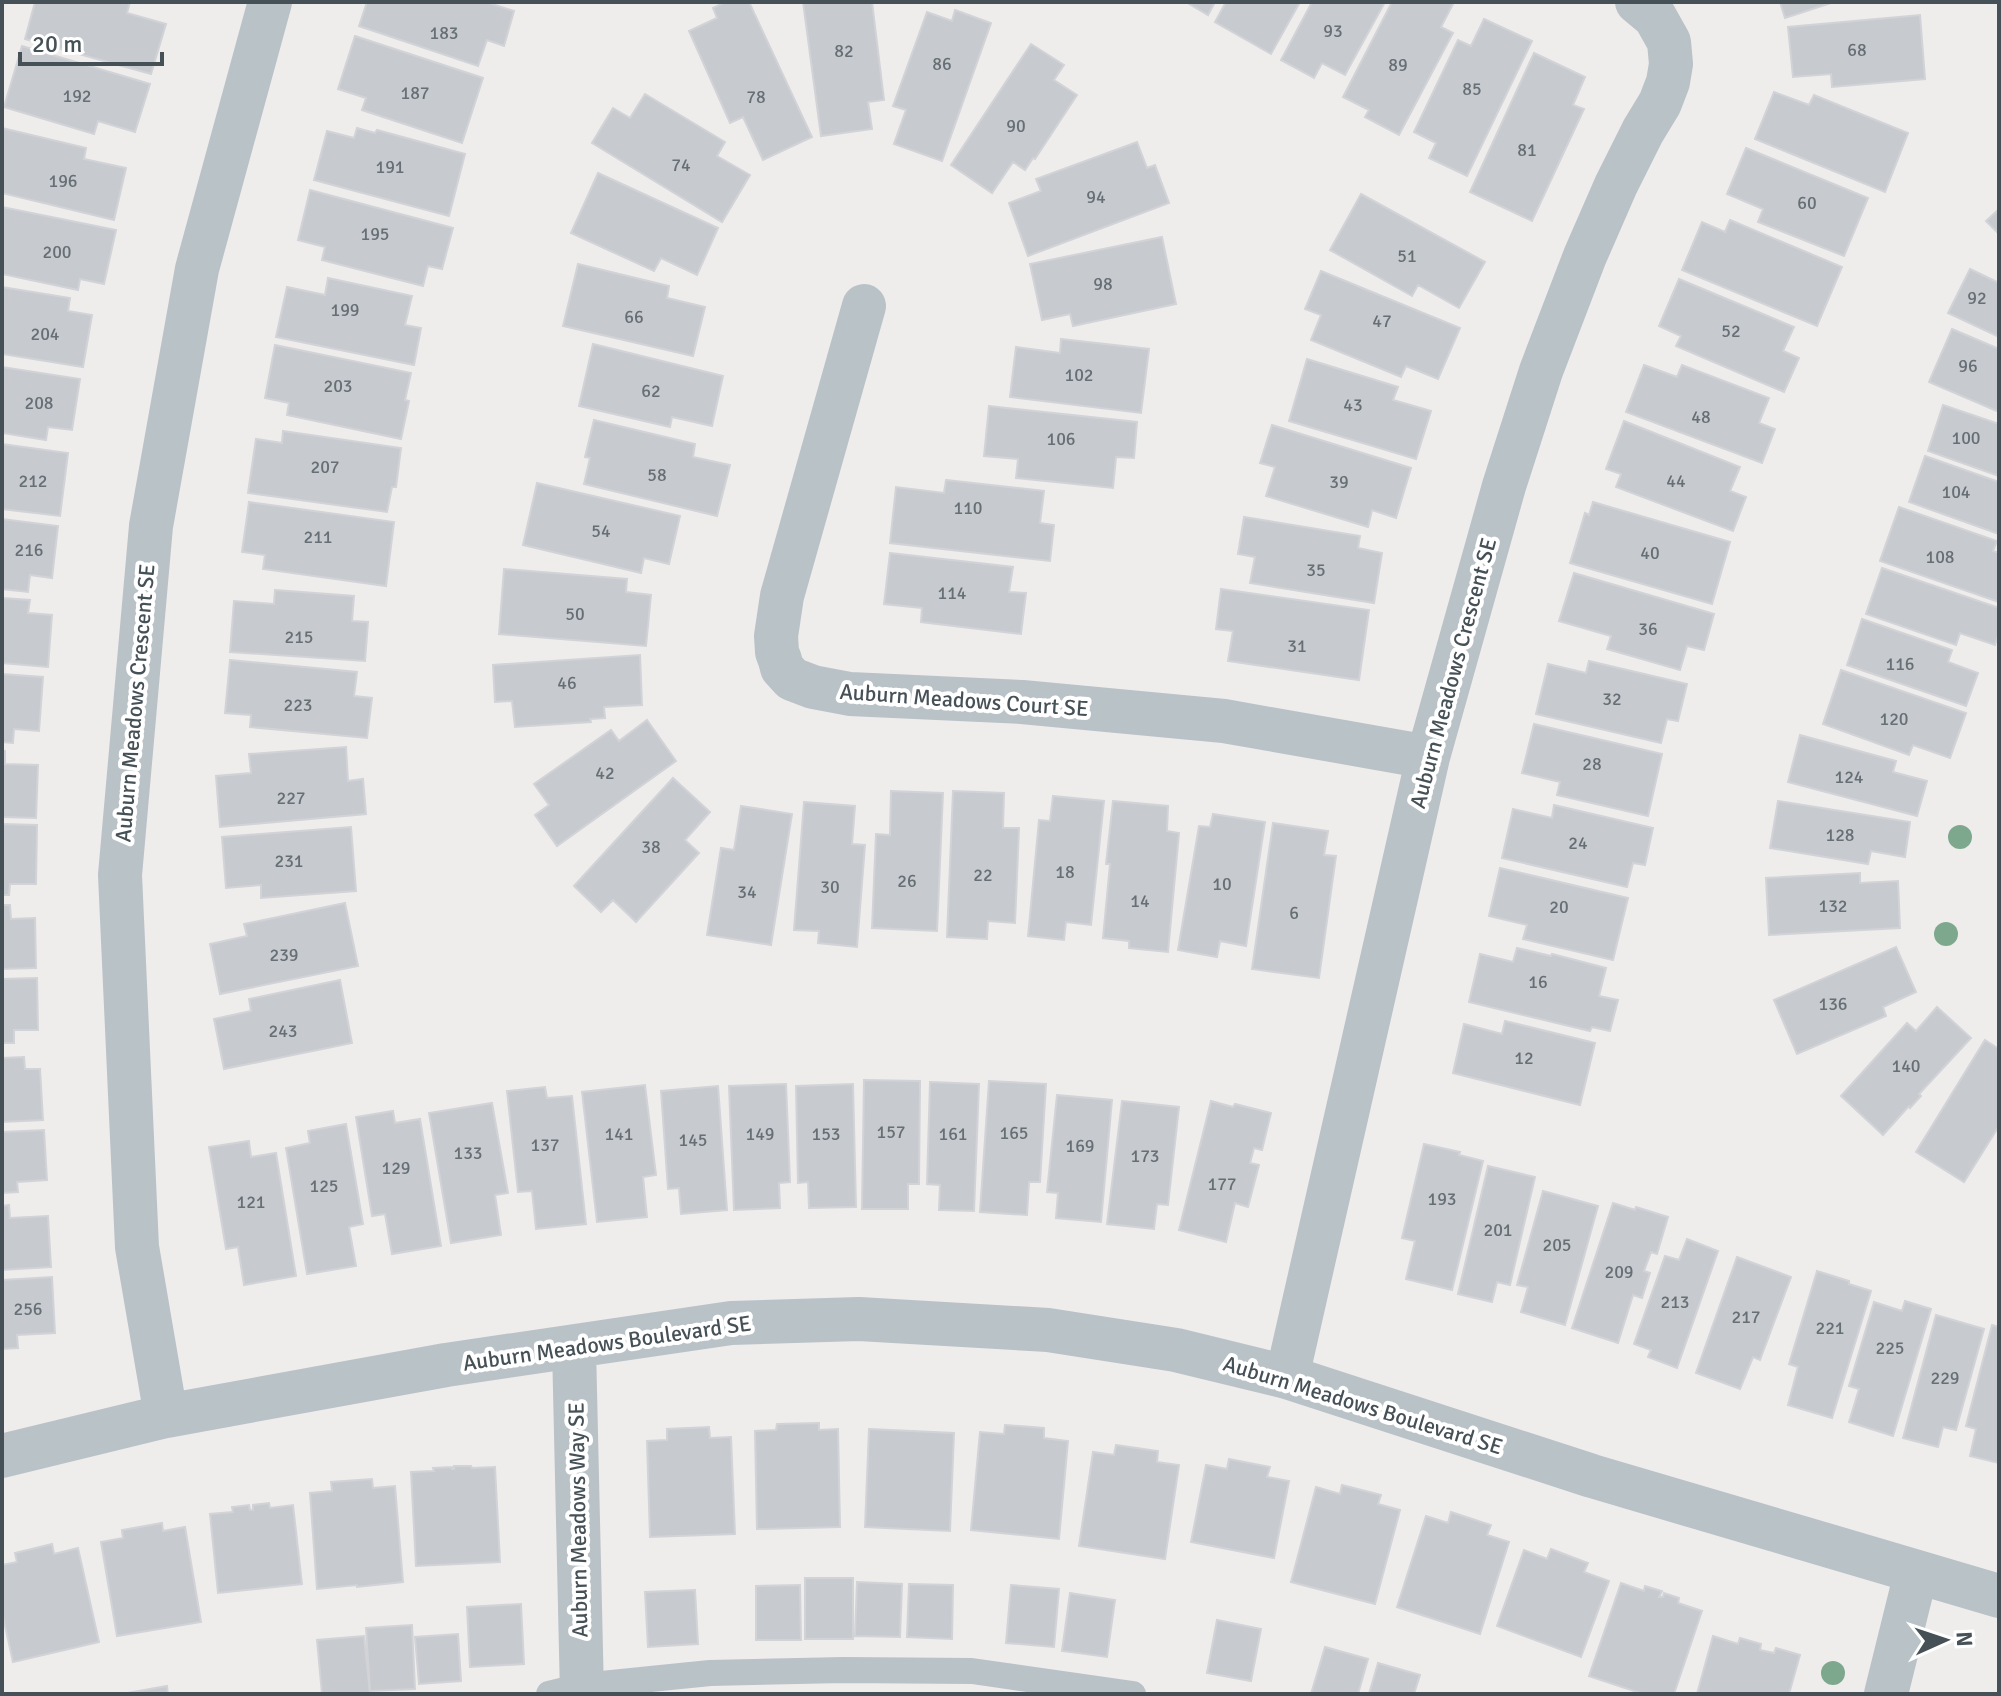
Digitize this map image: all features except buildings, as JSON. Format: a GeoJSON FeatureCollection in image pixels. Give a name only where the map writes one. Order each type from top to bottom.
{"type":"FeatureCollection","features":[{"type":"Feature","properties":{"kind":"street","name":"Auburn Meadows Crescent SE"},"geometry":{"type":"LineString","coordinates":[[166,1416],[137,1247],[120,875],[151,526],[197,269],[270,2]]}},
{"type":"Feature","properties":{"kind":"street","name":"Auburn Meadows Crescent SE"},"geometry":{"type":"LineString","coordinates":[[1287,1377],[1428,757],[1492,528],[1541,371],[1597,226],[1668,82],[1671,64],[1669,42],[1655,17],[1637,2]]}},
{"type":"Feature","properties":{"kind":"street","name":"Auburn Meadows Court SE"},"geometry":{"type":"LineString","coordinates":[[864,306],[782,596],[776,628],[777,652],[782,668],[792,679],[813,687],[850,694],[1022,702],[1224,721],[1428,757]]}},
{"type":"Feature","properties":{"kind":"street","name":"Auburn Meadows Boulevard SE"},"geometry":{"type":"LineString","coordinates":[[2,1456],[166,1416],[446,1365],[731,1323],[859,1319],[1048,1330],[1176,1350],[1287,1377],[1592,1476],[1999,1596]]}},
{"type":"Feature","properties":{"kind":"street","name":"Auburn Meadows Way SE"},"geometry":{"type":"LineString","coordinates":[[571,1691],[574,1347]]}},
{"type":"Feature","properties":{"kind":"street"},"geometry":{"type":"LineString","coordinates":[[1886,1694],[1916,1573]]}},
{"type":"Feature","properties":{"kind":"lane"},"geometry":{"type":"LineString","coordinates":[[571,1691],[710,1673],[844,1670],[972,1671],[1133,1694]]}}]}
